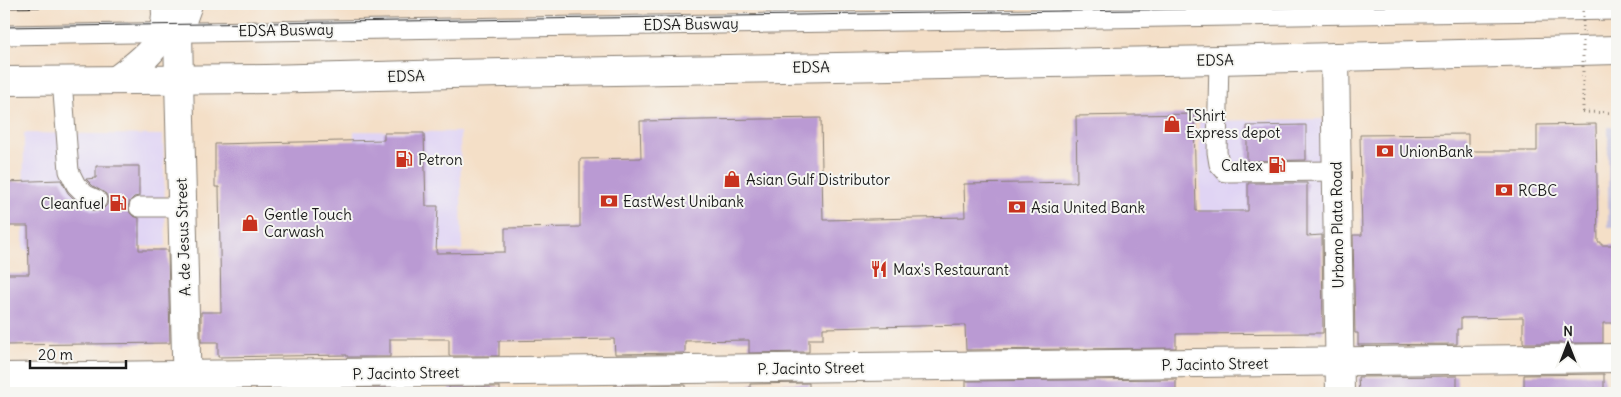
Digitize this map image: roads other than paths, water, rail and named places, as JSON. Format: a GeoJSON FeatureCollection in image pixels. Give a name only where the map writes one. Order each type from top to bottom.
{"type":"FeatureCollection","features":[{"type":"Feature","properties":{"kind":"main road"},"geometry":{"type":"LineString","coordinates":[[165,4],[170,32]]}},
{"type":"Feature","properties":{"kind":"main road"},"geometry":{"type":"LineString","coordinates":[[116,80],[149,54],[170,32],[188,4]]}},
{"type":"Feature","properties":{"kind":"main road","name":"A. de Jesus Street"},"geometry":{"type":"LineString","coordinates":[[170,32],[178,80],[187,384]]}},
{"type":"Feature","properties":{"kind":"main road","name":"EDSA"},"geometry":{"type":"LineString","coordinates":[[4,81],[178,80],[1219,60],[1617,50]]}},
{"type":"Feature","properties":{"kind":"main road","name":"Urbano Plata Road"},"geometry":{"type":"LineString","coordinates":[[1334,56],[1340,393]]}},
{"type":"Feature","properties":{"kind":"main road","name":"P. Jacinto Street"},"geometry":{"type":"LineString","coordinates":[[4,377],[187,384],[1617,358]]}},
{"type":"Feature","properties":{"kind":"lane","name":"EDSA Busway"},"geometry":{"type":"LineString","coordinates":[[4,35],[1551,7],[1617,10]]}},
{"type":"Feature","properties":{"kind":"lane"},"geometry":{"type":"LineString","coordinates":[[1219,60],[1217,152],[1220,164],[1226,172],[1336,172]]}},
{"type":"Feature","properties":{"kind":"lane"},"geometry":{"type":"LineString","coordinates":[[62,80],[69,171],[76,185],[86,196],[97,200]]}},
{"type":"Feature","properties":{"kind":"lane"},"geometry":{"type":"LineString","coordinates":[[139,207],[182,207]]}},
{"type":"Feature","properties":{"kind":"tram line"},"geometry":{"type":"LineString","coordinates":[[4,8],[241,4]]}},
{"type":"Feature","properties":{"kind":"tram line"},"geometry":{"type":"LineString","coordinates":[[4,27],[1531,4]]}},
{"type":"Feature","properties":{"kind":"place","name":"TShirt Express depot"},"geometry":{"type":"Point","coordinates":[1172,124]}},
{"type":"Feature","properties":{"kind":"place","name":"UnionBank"},"geometry":{"type":"Point","coordinates":[1385,151]}},
{"type":"Feature","properties":{"kind":"place","name":"Petron"},"geometry":{"type":"Point","coordinates":[404,159]}},
{"type":"Feature","properties":{"kind":"place","name":"Caltex"},"geometry":{"type":"Point","coordinates":[1277,165]}},
{"type":"Feature","properties":{"kind":"place","name":"Asian Gulf Distributor"},"geometry":{"type":"Point","coordinates":[732,179]}},
{"type":"Feature","properties":{"kind":"place","name":"RCBC"},"geometry":{"type":"Point","coordinates":[1504,190]}},
{"type":"Feature","properties":{"kind":"place","name":"EastWest Unibank"},"geometry":{"type":"Point","coordinates":[609,201]}},
{"type":"Feature","properties":{"kind":"place","name":"Cleanfuel"},"geometry":{"type":"Point","coordinates":[118,203]}},
{"type":"Feature","properties":{"kind":"place","name":"Asia United Bank"},"geometry":{"type":"Point","coordinates":[1017,207]}},
{"type":"Feature","properties":{"kind":"place","name":"Gentle Touch Carwash"},"geometry":{"type":"Point","coordinates":[250,223]}},
{"type":"Feature","properties":{"kind":"place","name":"Max's Restaurant"},"geometry":{"type":"Point","coordinates":[879,269]}}]}
